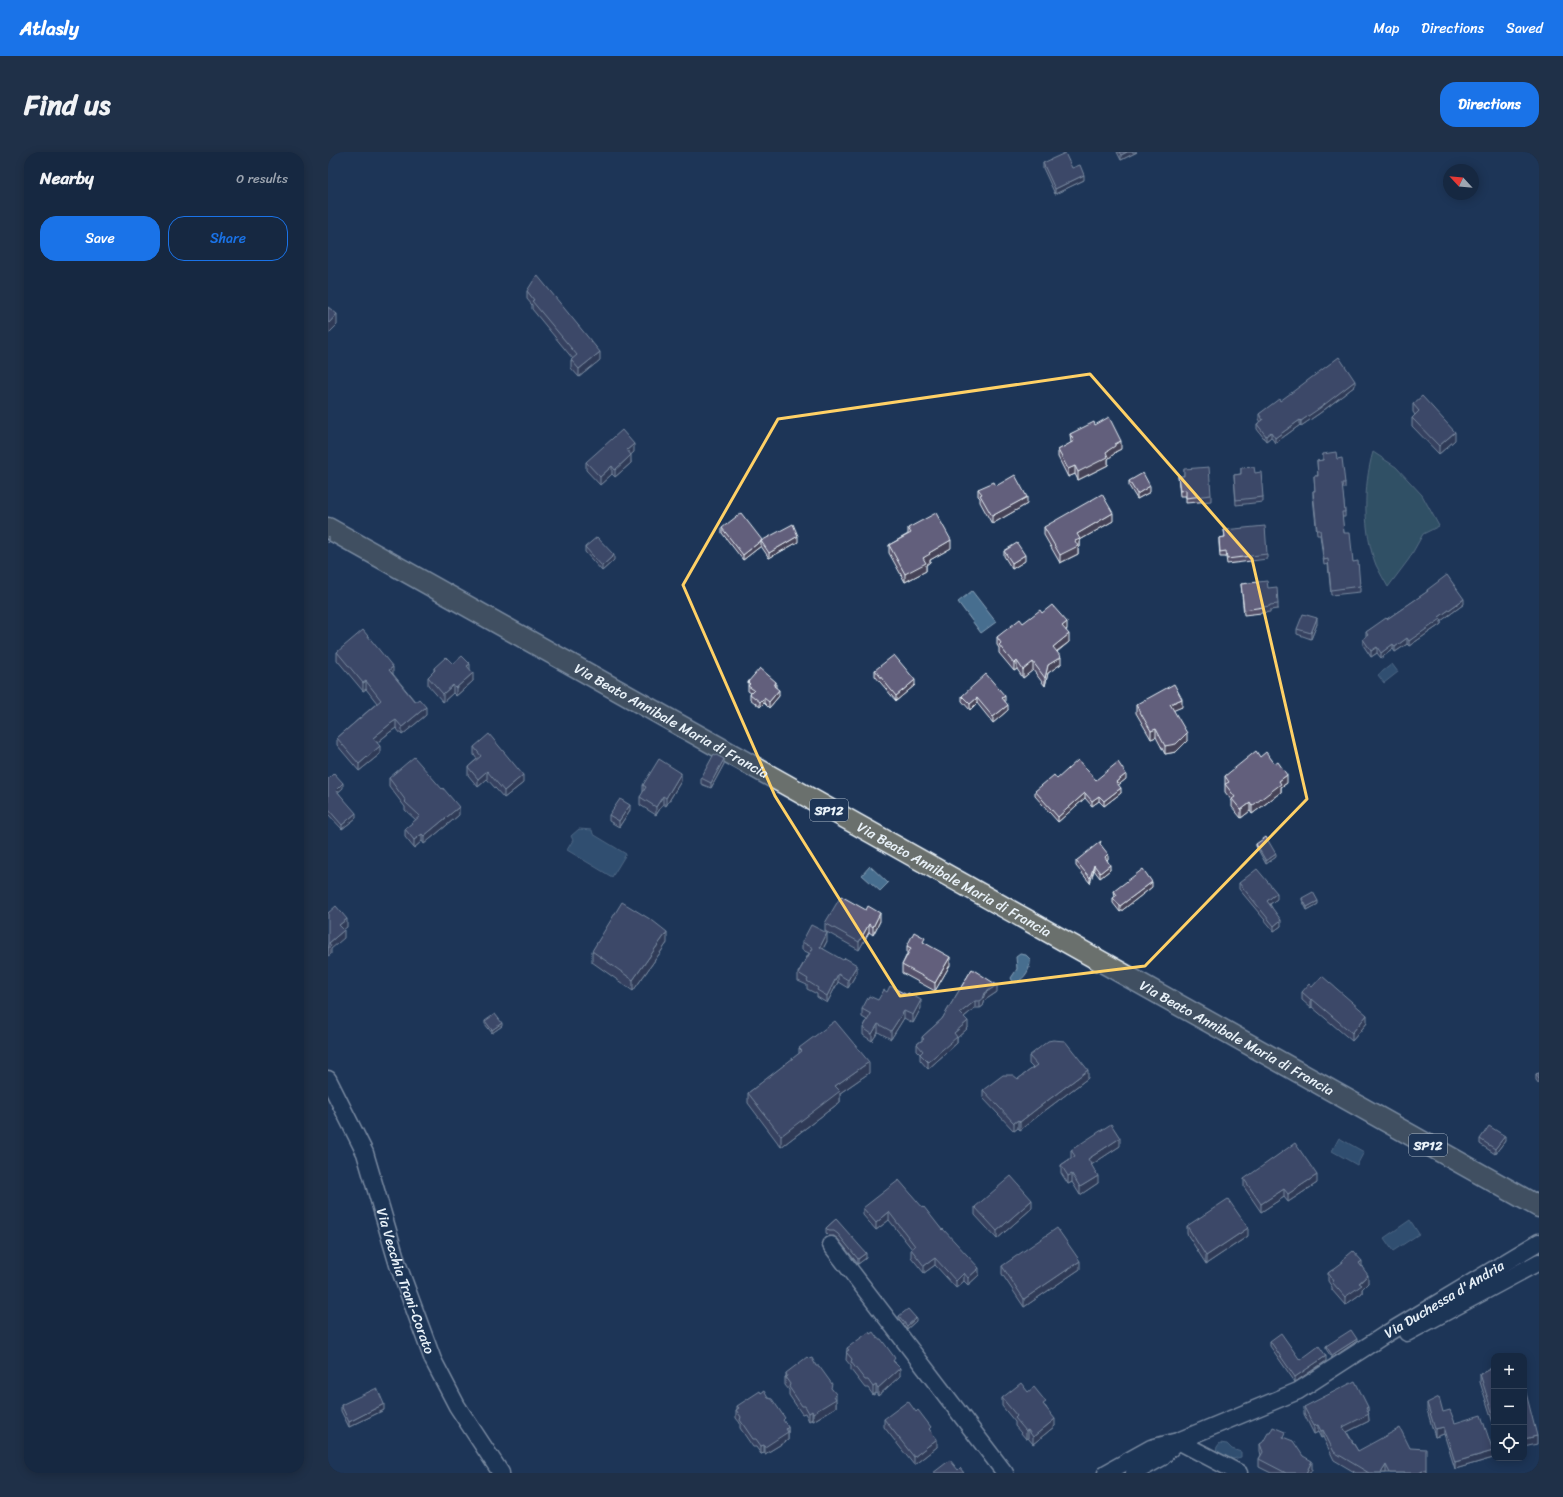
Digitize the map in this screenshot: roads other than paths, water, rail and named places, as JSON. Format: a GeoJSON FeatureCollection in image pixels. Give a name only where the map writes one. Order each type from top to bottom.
{"type":"FeatureCollection","features":[{"type":"Feature","properties":{"kind":"main road","name":"Via Beato Annibale Maria di Francia"},"geometry":{"type":"LineString","coordinates":[[328,528],[1534,1201]]}},
{"type":"Feature","properties":{"kind":"street","name":"Via Vecchia Trani-Corato"},"geometry":{"type":"LineString","coordinates":[[328,1079],[365,1153],[398,1265],[433,1360],[457,1406],[501,1473]]}},
{"type":"Feature","properties":{"kind":"street","name":"Via Duchessa d'Andria"},"geometry":{"type":"LineString","coordinates":[[1106,1473],[1151,1448],[1178,1441],[1298,1391],[1386,1334],[1539,1242]]}},
{"type":"Feature","properties":{"kind":"street"},"geometry":{"type":"LineString","coordinates":[[831,1245],[1005,1473]]}},
{"type":"Feature","properties":{"kind":"street","name":"Via Duchessa d'Andria"},"geometry":{"type":"LineString","coordinates":[[1351,1357],[1392,1341],[1539,1262]]}},
{"type":"Feature","properties":{"kind":"street","name":"Via Duchessa d'Andria"},"geometry":{"type":"LineString","coordinates":[[1134,1473],[1161,1458],[1178,1441]]}},
{"type":"Feature","properties":{"kind":"street"},"geometry":{"type":"LineString","coordinates":[[1178,1441],[1240,1473]]}},
{"type":"Feature","properties":{"kind":"water"},"geometry":{"type":"Polygon","coordinates":[[[972,591],[996,622],[981,633],[958,602],[972,591]]]}},
{"type":"Feature","properties":{"kind":"water"},"geometry":{"type":"Polygon","coordinates":[[[1392,664],[1398,672],[1384,683],[1378,675],[1392,664]]]}},
{"type":"Feature","properties":{"kind":"water"},"geometry":{"type":"Polygon","coordinates":[[[579,829],[592,830],[593,834],[626,854],[612,877],[567,850],[573,840],[571,836],[579,829]]]}},
{"type":"Feature","properties":{"kind":"water"},"geometry":{"type":"Polygon","coordinates":[[[870,866],[888,883],[880,891],[862,875],[870,866]]]}},
{"type":"Feature","properties":{"kind":"water"},"geometry":{"type":"Polygon","coordinates":[[[1020,954],[1026,955],[1030,959],[1030,966],[1027,973],[1016,983],[1013,982],[1011,978],[1017,969],[1016,957],[1020,954]]]}},
{"type":"Feature","properties":{"kind":"water"},"geometry":{"type":"Polygon","coordinates":[[[1339,1138],[1364,1152],[1357,1165],[1332,1151],[1339,1138]]]}},
{"type":"Feature","properties":{"kind":"water"},"geometry":{"type":"Polygon","coordinates":[[[1410,1220],[1419,1234],[1393,1251],[1384,1238],[1410,1220]]]}},
{"type":"Feature","properties":{"kind":"water"},"geometry":{"type":"Polygon","coordinates":[[[1220,1443],[1227,1444],[1232,1449],[1241,1452],[1241,1457],[1233,1459],[1218,1454],[1216,1451],[1220,1443]]]}}]}
